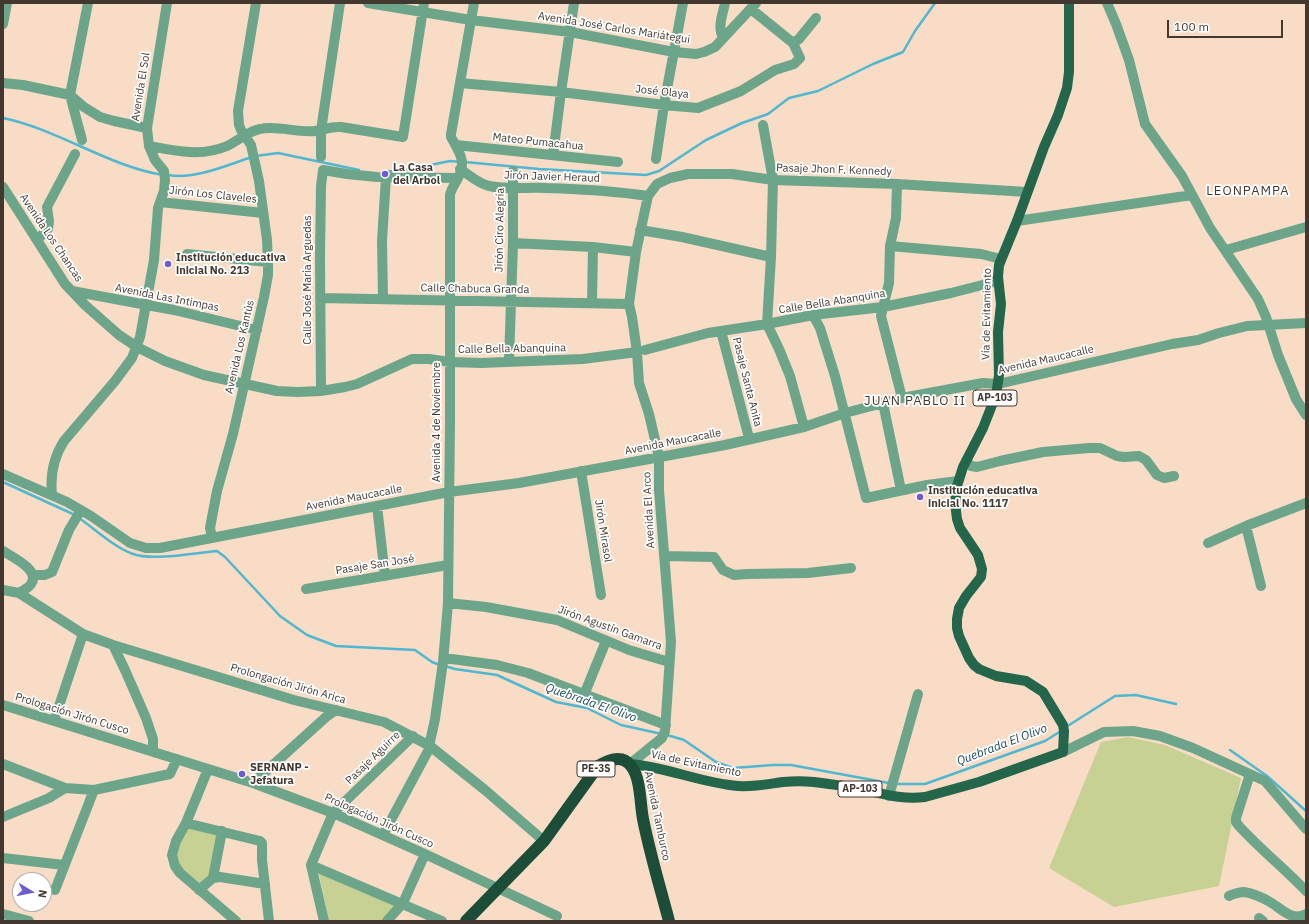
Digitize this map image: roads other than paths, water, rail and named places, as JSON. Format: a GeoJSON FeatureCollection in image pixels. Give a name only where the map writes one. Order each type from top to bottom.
{"type":"FeatureCollection","features":[{"type":"Feature","properties":{"kind":"highway","name":"Avenida Tamburco"},"geometry":{"type":"LineString","coordinates":[[466,921],[544,841],[598,766],[610,759],[621,759],[630,764],[636,773],[643,819],[669,921]]}},
{"type":"Feature","properties":{"kind":"main road","name":"Vía de Evitamiento"},"geometry":{"type":"LineString","coordinates":[[630,764],[663,769],[710,781],[739,786],[763,786],[784,782],[804,782],[861,789],[906,799],[925,798],[992,778],[1063,752],[1063,728],[1043,692],[1036,686],[1026,681],[996,676],[979,669],[969,658],[959,636],[957,619],[959,608],[966,596],[981,577],[982,570],[978,555],[960,528],[957,519],[955,496],[958,481],[966,461],[986,422],[996,395],[998,384],[998,332],[1001,304],[998,271],[1001,259],[1017,221],[1067,88],[1069,72],[1069,3]]}},
{"type":"Feature","properties":{"kind":"street"},"geometry":{"type":"LineString","coordinates":[[3,24],[7,3]]}},
{"type":"Feature","properties":{"kind":"street"},"geometry":{"type":"LineString","coordinates":[[82,140],[70,95],[88,3]]}},
{"type":"Feature","properties":{"kind":"street","name":"Avenida El Sol"},"geometry":{"type":"LineString","coordinates":[[160,202],[164,191],[165,176],[155,160],[149,146],[147,128],[167,3]]}},
{"type":"Feature","properties":{"kind":"street"},"geometry":{"type":"LineString","coordinates":[[244,136],[239,125],[238,111],[256,3]]}},
{"type":"Feature","properties":{"kind":"street"},"geometry":{"type":"LineString","coordinates":[[321,157],[321,130],[340,3]]}},
{"type":"Feature","properties":{"kind":"street","name":"Avenida José Carlos Mariátegui"},"geometry":{"type":"LineString","coordinates":[[368,3],[423,8],[471,20],[570,32],[674,52],[696,54],[715,47],[754,6]]}},
{"type":"Feature","properties":{"kind":"street"},"geometry":{"type":"LineString","coordinates":[[383,299],[382,240],[386,177],[461,168],[456,145],[451,138],[451,134],[474,3]]}},
{"type":"Feature","properties":{"kind":"street"},"geometry":{"type":"LineString","coordinates":[[553,155],[574,3]]}},
{"type":"Feature","properties":{"kind":"street"},"geometry":{"type":"LineString","coordinates":[[656,159],[683,3]]}},
{"type":"Feature","properties":{"kind":"street"},"geometry":{"type":"LineString","coordinates":[[723,37],[720,24],[725,3]]}},
{"type":"Feature","properties":{"kind":"street"},"geometry":{"type":"LineString","coordinates":[[1107,3],[1129,60],[1145,124],[1182,176],[1210,228],[1258,299],[1293,392],[1306,415]]}},
{"type":"Feature","properties":{"kind":"street"},"geometry":{"type":"LineString","coordinates":[[754,6],[793,44],[816,18]]}},
{"type":"Feature","properties":{"kind":"street"},"geometry":{"type":"LineString","coordinates":[[149,146],[183,152],[199,152],[219,149],[260,129],[307,131],[341,127],[403,137],[423,8]]}},
{"type":"Feature","properties":{"kind":"street","name":"José Olaya"},"geometry":{"type":"LineString","coordinates":[[460,83],[561,92],[664,106],[698,108],[746,88],[775,70],[798,62],[800,58],[799,54],[793,44]]}},
{"type":"Feature","properties":{"kind":"street"},"geometry":{"type":"LineString","coordinates":[[3,83],[70,95],[84,107],[100,117],[120,123],[147,128]]}},
{"type":"Feature","properties":{"kind":"street"},"geometry":{"type":"LineString","coordinates":[[764,125],[773,180],[767,324],[790,376],[804,427]]}},
{"type":"Feature","properties":{"kind":"street","name":"Avenida Los Kantús"},"geometry":{"type":"LineString","coordinates":[[212,538],[210,528],[211,521],[267,284],[268,262],[263,212],[254,155],[251,145],[244,136]]}},
{"type":"Feature","properties":{"kind":"street","name":"Mateo Pumacahua"},"geometry":{"type":"LineString","coordinates":[[456,145],[618,162]]}},
{"type":"Feature","properties":{"kind":"street"},"geometry":{"type":"LineString","coordinates":[[37,240],[48,229],[48,207],[75,154]]}},
{"type":"Feature","properties":{"kind":"street","name":"Jirón Javier Heraud"},"geometry":{"type":"LineString","coordinates":[[461,168],[481,183],[489,186],[618,192],[648,196]]}},
{"type":"Feature","properties":{"kind":"street","name":"Avenida 4 de Noviembre"},"geometry":{"type":"LineString","coordinates":[[383,835],[430,746],[443,664],[448,603],[450,190],[461,168]]}},
{"type":"Feature","properties":{"kind":"street","name":"Calle José María Arguedas"},"geometry":{"type":"LineString","coordinates":[[321,391],[320,200],[323,170],[347,174],[386,177]]}},
{"type":"Feature","properties":{"kind":"street","name":"Jirón Ciro Alegría"},"geometry":{"type":"LineString","coordinates":[[509,361],[513,243],[513,171]]}},
{"type":"Feature","properties":{"kind":"street","name":"Pasaje Jhon F. Kennedy"},"geometry":{"type":"LineString","coordinates":[[648,196],[656,184],[670,178],[688,174],[732,174],[773,180],[897,184],[1027,192]]}},
{"type":"Feature","properties":{"kind":"street"},"geometry":{"type":"LineString","coordinates":[[897,184],[896,218],[890,246],[889,283],[881,316],[902,398]]}},
{"type":"Feature","properties":{"kind":"street","name":"Avenida Los Chancas"},"geometry":{"type":"LineString","coordinates":[[3,188],[65,284],[106,324],[137,347]]}},
{"type":"Feature","properties":{"kind":"street"},"geometry":{"type":"LineString","coordinates":[[1017,221],[1192,195]]}},
{"type":"Feature","properties":{"kind":"street","name":"Avenida El Arco"},"geometry":{"type":"LineString","coordinates":[[648,196],[636,252],[629,304],[641,351],[639,383],[649,414],[659,457],[659,490],[671,642],[664,731]]}},
{"type":"Feature","properties":{"kind":"street"},"geometry":{"type":"LineString","coordinates":[[52,495],[51,472],[58,451],[64,441],[115,381],[132,358],[137,347],[154,260],[156,227],[160,202]]}},
{"type":"Feature","properties":{"kind":"street","name":"Jirón Los Claveles"},"geometry":{"type":"LineString","coordinates":[[160,202],[263,212]]}},
{"type":"Feature","properties":{"kind":"street"},"geometry":{"type":"LineString","coordinates":[[1226,250],[1306,227]]}},
{"type":"Feature","properties":{"kind":"street"},"geometry":{"type":"LineString","coordinates":[[640,230],[682,237],[770,257]]}},
{"type":"Feature","properties":{"kind":"street"},"geometry":{"type":"LineString","coordinates":[[513,243],[593,247],[636,252]]}},
{"type":"Feature","properties":{"kind":"street"},"geometry":{"type":"LineString","coordinates":[[890,246],[981,254],[1001,259]]}},
{"type":"Feature","properties":{"kind":"street"},"geometry":{"type":"LineString","coordinates":[[592,303],[593,247]]}},
{"type":"Feature","properties":{"kind":"street"},"geometry":{"type":"LineString","coordinates":[[187,254],[268,262]]}},
{"type":"Feature","properties":{"kind":"street","name":"Calle Bella Abanquina"},"geometry":{"type":"LineString","coordinates":[[137,347],[151,356],[204,375],[286,392],[321,391],[357,384],[412,359],[429,358],[450,362],[474,363],[583,359],[641,351],[708,333],[813,315],[883,307],[951,293],[998,281]]}},
{"type":"Feature","properties":{"kind":"street","name":"Avenida Las Intimpas"},"geometry":{"type":"LineString","coordinates":[[72,291],[174,310],[257,330]]}},
{"type":"Feature","properties":{"kind":"street","name":"Calle Chabuca Granda"},"geometry":{"type":"LineString","coordinates":[[320,298],[629,304]]}},
{"type":"Feature","properties":{"kind":"street"},"geometry":{"type":"LineString","coordinates":[[813,315],[820,328],[835,376],[866,498],[927,485],[958,481]]}},
{"type":"Feature","properties":{"kind":"street","name":"Avenida Maucacalle"},"geometry":{"type":"LineString","coordinates":[[3,474],[52,495],[78,514],[130,543],[146,548],[168,547],[449,492],[518,483],[725,445],[749,438],[804,427],[845,413],[902,398],[983,383],[998,384],[1143,350],[1198,340],[1240,328],[1306,323]]}},
{"type":"Feature","properties":{"kind":"street","name":"Pasaje Santa Anita"},"geometry":{"type":"LineString","coordinates":[[721,331],[749,438]]}},
{"type":"Feature","properties":{"kind":"street"},"geometry":{"type":"LineString","coordinates":[[882,403],[901,490]]}},
{"type":"Feature","properties":{"kind":"street"},"geometry":{"type":"LineString","coordinates":[[966,461],[971,466],[977,467],[1043,452],[1100,448],[1117,456],[1139,456],[1146,460],[1157,475],[1164,478],[1174,476]]}},
{"type":"Feature","properties":{"kind":"street","name":"Jirón Mirasol"},"geometry":{"type":"LineString","coordinates":[[582,471],[601,595]]}},
{"type":"Feature","properties":{"kind":"street"},"geometry":{"type":"LineString","coordinates":[[1208,543],[1246,526],[1306,504]]}},
{"type":"Feature","properties":{"kind":"street"},"geometry":{"type":"LineString","coordinates":[[377,506],[385,576]]}},
{"type":"Feature","properties":{"kind":"street"},"geometry":{"type":"LineString","coordinates":[[34,575],[49,575],[52,572],[69,530],[78,514]]}},
{"type":"Feature","properties":{"kind":"street"},"geometry":{"type":"LineString","coordinates":[[1246,526],[1262,586]]}},
{"type":"Feature","properties":{"kind":"street"},"geometry":{"type":"LineString","coordinates":[[3,551],[31,570],[34,575],[30,585],[18,593]]}},
{"type":"Feature","properties":{"kind":"street"},"geometry":{"type":"LineString","coordinates":[[664,556],[714,557],[723,570],[734,575],[808,573],[851,568]]}},
{"type":"Feature","properties":{"kind":"street","name":"Pasaje San José"},"geometry":{"type":"LineString","coordinates":[[306,589],[448,565]]}},
{"type":"Feature","properties":{"kind":"street","name":"Prolongación Jirón Arica"},"geometry":{"type":"LineString","coordinates":[[4,591],[18,593],[84,634],[113,645],[294,700],[384,722],[430,746],[485,790],[544,841]]}},
{"type":"Feature","properties":{"kind":"street","name":"Jirón Agustín Gamarra"},"geometry":{"type":"LineString","coordinates":[[448,603],[486,607],[557,620],[629,650],[669,662]]}},
{"type":"Feature","properties":{"kind":"street"},"geometry":{"type":"LineString","coordinates":[[54,721],[84,634]]}},
{"type":"Feature","properties":{"kind":"street"},"geometry":{"type":"LineString","coordinates":[[584,695],[606,641]]}},
{"type":"Feature","properties":{"kind":"street"},"geometry":{"type":"LineString","coordinates":[[113,645],[146,718],[153,738],[153,751]]}},
{"type":"Feature","properties":{"kind":"street"},"geometry":{"type":"LineString","coordinates":[[443,664],[497,665],[528,673],[584,695],[664,731],[630,764]]}},
{"type":"Feature","properties":{"kind":"street"},"geometry":{"type":"LineString","coordinates":[[889,796],[918,694]]}},
{"type":"Feature","properties":{"kind":"street","name":"Prologación Jirón Cusco"},"geometry":{"type":"LineString","coordinates":[[3,705],[253,783],[333,813],[426,854],[557,916]]}},
{"type":"Feature","properties":{"kind":"street"},"geometry":{"type":"LineString","coordinates":[[253,783],[326,717],[336,710]]}},
{"type":"Feature","properties":{"kind":"street"},"geometry":{"type":"LineString","coordinates":[[1063,752],[1104,732],[1133,731],[1160,736],[1193,748],[1265,781],[1306,828]]}},
{"type":"Feature","properties":{"kind":"street","name":"Pasaje Aguirre"},"geometry":{"type":"LineString","coordinates":[[333,813],[413,736]]}},
{"type":"Feature","properties":{"kind":"street"},"geometry":{"type":"LineString","coordinates":[[3,764],[65,788],[94,790],[170,774],[177,759]]}},
{"type":"Feature","properties":{"kind":"street"},"geometry":{"type":"LineString","coordinates":[[208,769],[186,823],[176,841],[172,855],[175,866],[180,873],[236,921]]}},
{"type":"Feature","properties":{"kind":"street"},"geometry":{"type":"LineString","coordinates":[[1250,774],[1238,810],[1236,822],[1261,849],[1291,875],[1306,891]]}},
{"type":"Feature","properties":{"kind":"street"},"geometry":{"type":"LineString","coordinates":[[3,817],[49,798],[65,788]]}},
{"type":"Feature","properties":{"kind":"street"},"geometry":{"type":"LineString","coordinates":[[55,890],[94,790]]}},
{"type":"Feature","properties":{"kind":"street"},"geometry":{"type":"LineString","coordinates":[[324,921],[311,865],[333,813]]}},
{"type":"Feature","properties":{"kind":"street"},"geometry":{"type":"LineString","coordinates":[[186,823],[260,840],[262,843],[262,860],[269,921]]}},
{"type":"Feature","properties":{"kind":"street"},"geometry":{"type":"LineString","coordinates":[[214,878],[222,831]]}},
{"type":"Feature","properties":{"kind":"street"},"geometry":{"type":"LineString","coordinates":[[387,921],[403,903],[426,854]]}},
{"type":"Feature","properties":{"kind":"street"},"geometry":{"type":"LineString","coordinates":[[3,858],[64,865]]}},
{"type":"Feature","properties":{"kind":"street"},"geometry":{"type":"LineString","coordinates":[[311,865],[403,903],[442,921]]}},
{"type":"Feature","properties":{"kind":"street"},"geometry":{"type":"LineString","coordinates":[[199,890],[214,878],[226,877],[265,884]]}},
{"type":"Feature","properties":{"kind":"street"},"geometry":{"type":"LineString","coordinates":[[1229,896],[1236,893],[1246,893],[1270,902],[1292,916],[1298,917],[1306,914]]}},
{"type":"Feature","properties":{"kind":"street"},"geometry":{"type":"LineString","coordinates":[[3,914],[29,921]]}},
{"type":"Feature","properties":{"kind":"waterway"},"geometry":{"type":"LineString","coordinates":[[465,162],[539,169],[646,175],[659,171],[706,140],[742,123],[768,114],[789,98],[818,91],[873,64],[903,52],[915,31],[935,3]]}},
{"type":"Feature","properties":{"kind":"waterway"},"geometry":{"type":"LineString","coordinates":[[3,118],[43,130],[122,164],[163,175]]}},
{"type":"Feature","properties":{"kind":"waterway"},"geometry":{"type":"LineString","coordinates":[[256,156],[278,153],[359,170]]}},
{"type":"Feature","properties":{"kind":"waterway"},"geometry":{"type":"LineString","coordinates":[[168,175],[178,176],[199,174],[252,157]]}},
{"type":"Feature","properties":{"kind":"waterway"},"geometry":{"type":"LineString","coordinates":[[382,172],[406,170],[450,161],[460,162]]}},
{"type":"Feature","properties":{"kind":"waterway","name":"Quebrada El Olivo"},"geometry":{"type":"LineString","coordinates":[[3,482],[75,515]]}},
{"type":"Feature","properties":{"kind":"waterway","name":"Quebrada El Olivo"},"geometry":{"type":"LineString","coordinates":[[79,518],[112,543],[126,551],[141,556],[163,557],[217,551],[225,557],[280,616],[307,635],[336,646],[415,650],[432,662],[440,665]]}},
{"type":"Feature","properties":{"kind":"waterway","name":"Quebrada El Olivo"},"geometry":{"type":"LineString","coordinates":[[445,666],[455,669],[497,675],[556,702],[587,708],[621,725],[662,734]]}},
{"type":"Feature","properties":{"kind":"waterway","name":"Quebrada El Olivo"},"geometry":{"type":"LineString","coordinates":[[1066,727],[1115,696],[1136,695],[1176,704]]}},
{"type":"Feature","properties":{"kind":"waterway","name":"Quebrada El Olivo"},"geometry":{"type":"LineString","coordinates":[[894,784],[925,784],[1045,741],[1061,731]]}},
{"type":"Feature","properties":{"kind":"waterway","name":"Quebrada El Olivo"},"geometry":{"type":"LineString","coordinates":[[667,735],[684,740],[716,762],[733,768],[791,765],[889,783]]}},
{"type":"Feature","properties":{"kind":"waterway"},"geometry":{"type":"LineString","coordinates":[[1230,750],[1267,776],[1306,811]]}},
{"type":"Feature","properties":{"kind":"place","name":"La Casa del Arbol"},"geometry":{"type":"Point","coordinates":[385,174]}},
{"type":"Feature","properties":{"kind":"place","name":"Institución educativa inicial No. 213"},"geometry":{"type":"Point","coordinates":[168,264]}},
{"type":"Feature","properties":{"kind":"place","name":"Institución educativa inicial No. 1117"},"geometry":{"type":"Point","coordinates":[920,497]}},
{"type":"Feature","properties":{"kind":"place","name":"SERNANP - Jefatura"},"geometry":{"type":"Point","coordinates":[242,774]}},
{"type":"Feature","properties":{"kind":"district","name":"LEONPAMPA"},"geometry":{"type":"Point","coordinates":[1248,191]}},
{"type":"Feature","properties":{"kind":"district","name":"JUAN PABLO II"},"geometry":{"type":"Point","coordinates":[915,401]}}]}
